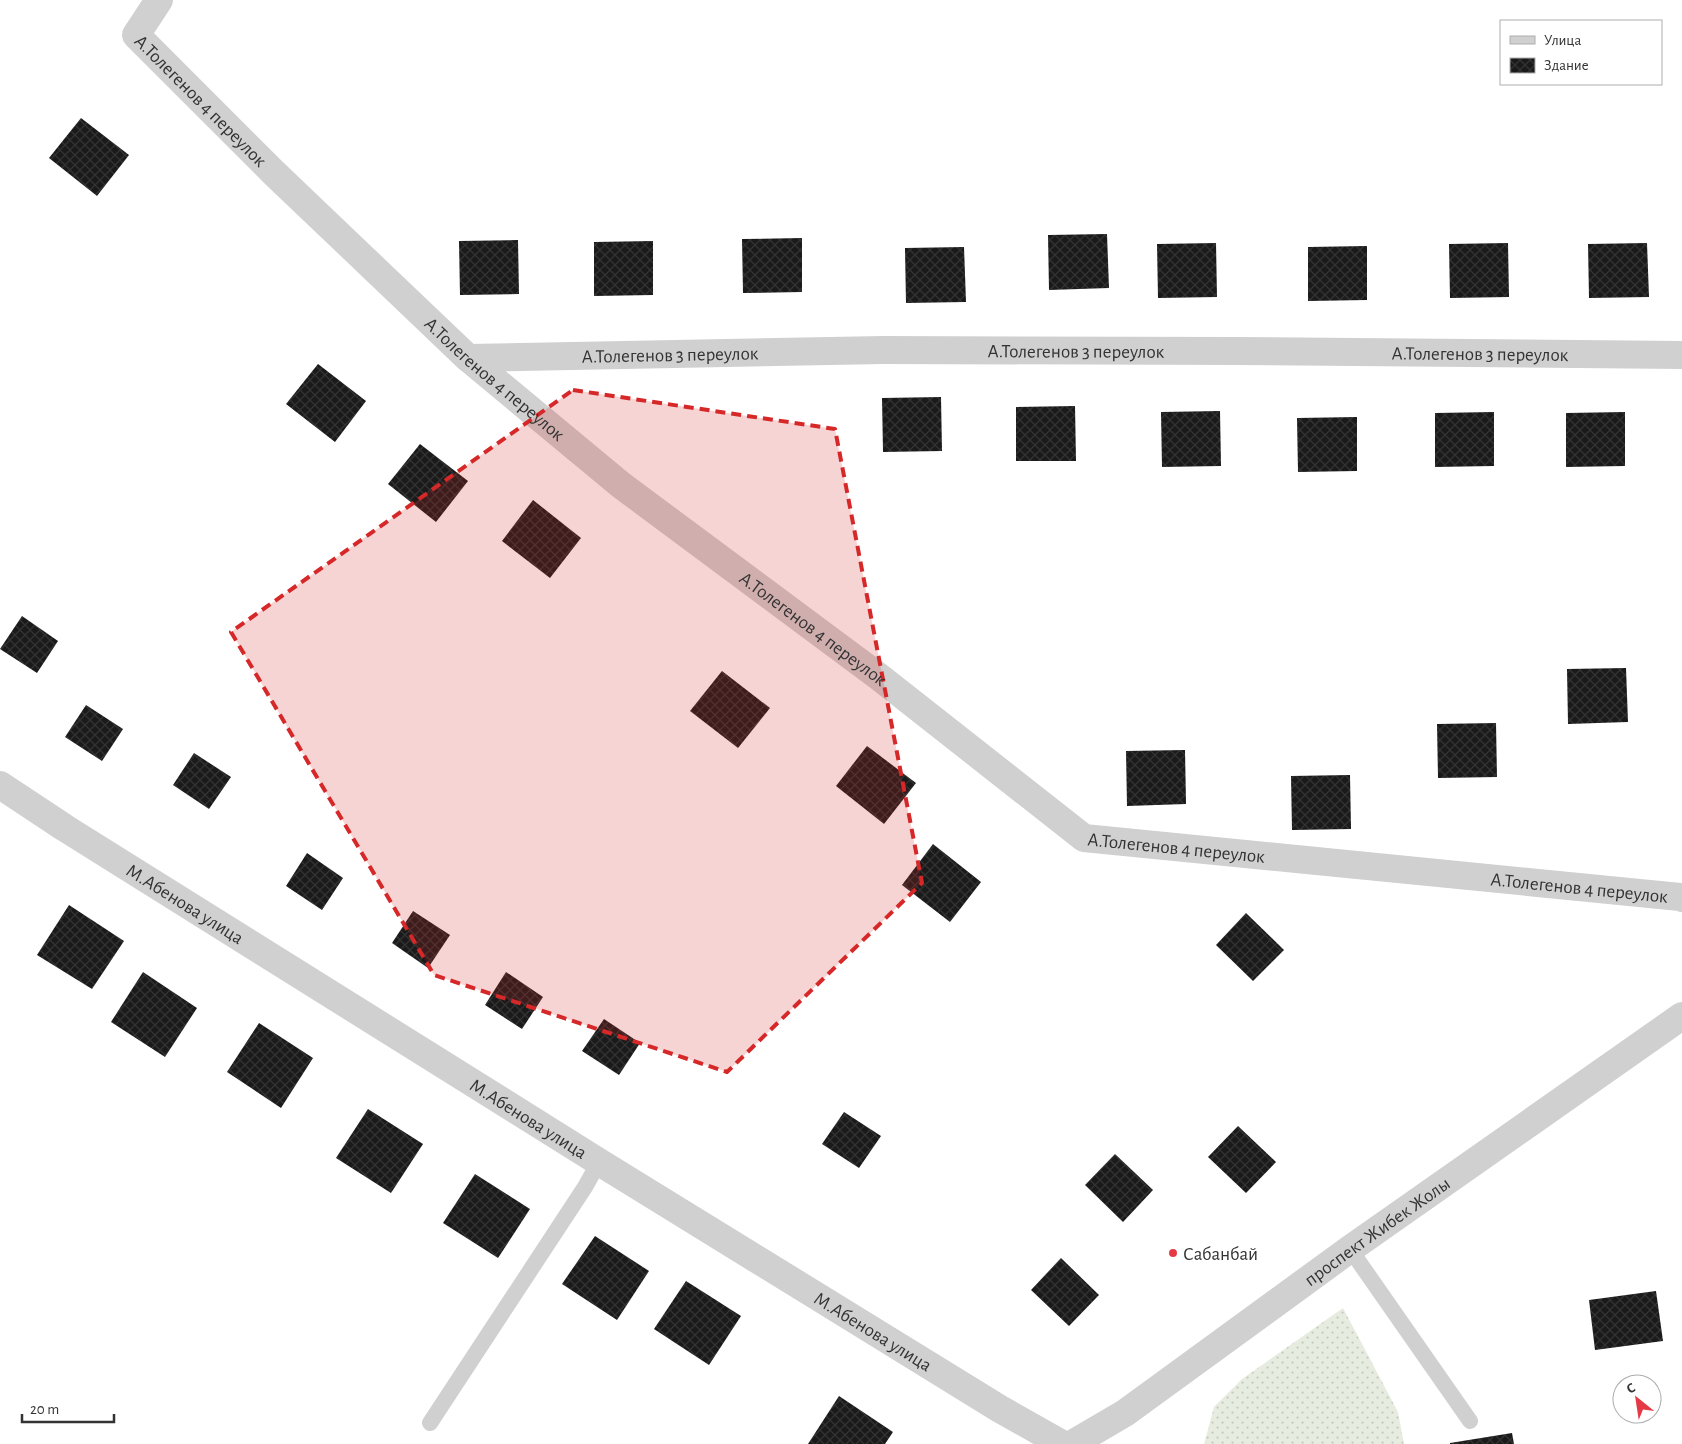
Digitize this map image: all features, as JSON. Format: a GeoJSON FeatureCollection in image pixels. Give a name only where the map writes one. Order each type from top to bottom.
{"type":"FeatureCollection","features":[{"type":"Feature","properties":{"kind":"street","name":"А.Толегенов 4 переулок"},"geometry":{"type":"LineString","coordinates":[[159,0],[136,35],[274,173],[468,358],[621,484],[878,676],[1084,838],[1682,898]]}},
{"type":"Feature","properties":{"kind":"street","name":"А.Толегенов 3 переулок"},"geometry":{"type":"LineString","coordinates":[[468,358],[884,350],[1237,350],[1682,355]]}},
{"type":"Feature","properties":{"kind":"street","name":"М.Абенова улица"},"geometry":{"type":"LineString","coordinates":[[0,785],[65,828],[599,1162],[1000,1409],[1062,1444]]}},
{"type":"Feature","properties":{"kind":"street","name":"проспект Жибек Жолы"},"geometry":{"type":"LineString","coordinates":[[1072,1444],[1125,1413],[1350,1249],[1682,1016]]}},
{"type":"Feature","properties":{"kind":"lane"},"geometry":{"type":"LineString","coordinates":[[430,1423],[585,1187],[599,1162]]}},
{"type":"Feature","properties":{"kind":"lane"},"geometry":{"type":"LineString","coordinates":[[1350,1249],[1470,1421]]}},
{"type":"Feature","properties":{"kind":"highlighted area"},"geometry":{"type":"Polygon","coordinates":[[[573,390],[835,429],[922,883],[727,1072],[434,975],[231,632],[573,390]]]}},
{"type":"Feature","properties":{"kind":"shaded area"},"geometry":{"type":"Polygon","coordinates":[[[1343,1308],[1398,1412],[1404,1444],[1204,1444],[1214,1407],[1242,1379],[1343,1308]]]}},
{"type":"Feature","properties":{"kind":"building"},"geometry":{"type":"Polygon","coordinates":[[[81,118],[129,155],[97,196],[49,158],[81,118]]]}},
{"type":"Feature","properties":{"kind":"building"},"geometry":{"type":"Polygon","coordinates":[[[1107,234],[1109,288],[1049,290],[1048,235],[1107,234]]]}},
{"type":"Feature","properties":{"kind":"building"},"geometry":{"type":"Polygon","coordinates":[[[802,238],[802,292],[743,293],[742,239],[802,238]]]}},
{"type":"Feature","properties":{"kind":"building"},"geometry":{"type":"Polygon","coordinates":[[[518,240],[519,294],[460,295],[459,241],[518,240]]]}},
{"type":"Feature","properties":{"kind":"building"},"geometry":{"type":"Polygon","coordinates":[[[653,241],[653,295],[594,296],[594,242],[653,241]]]}},
{"type":"Feature","properties":{"kind":"building"},"geometry":{"type":"Polygon","coordinates":[[[1216,243],[1217,297],[1158,298],[1157,244],[1216,243]]]}},
{"type":"Feature","properties":{"kind":"building"},"geometry":{"type":"Polygon","coordinates":[[[1508,243],[1509,297],[1450,298],[1449,244],[1508,243]]]}},
{"type":"Feature","properties":{"kind":"building"},"geometry":{"type":"Polygon","coordinates":[[[1647,243],[1649,297],[1589,298],[1588,244],[1647,243]]]}},
{"type":"Feature","properties":{"kind":"building"},"geometry":{"type":"Polygon","coordinates":[[[1367,246],[1367,300],[1308,301],[1308,247],[1367,246]]]}},
{"type":"Feature","properties":{"kind":"building"},"geometry":{"type":"Polygon","coordinates":[[[964,247],[966,302],[906,303],[905,248],[964,247]]]}},
{"type":"Feature","properties":{"kind":"building"},"geometry":{"type":"Polygon","coordinates":[[[318,364],[366,401],[335,442],[286,404],[318,364]]]}},
{"type":"Feature","properties":{"kind":"building"},"geometry":{"type":"Polygon","coordinates":[[[941,397],[942,451],[883,452],[882,398],[941,397]]]}},
{"type":"Feature","properties":{"kind":"building"},"geometry":{"type":"Polygon","coordinates":[[[1075,406],[1076,461],[1016,461],[1016,407],[1075,406]]]}},
{"type":"Feature","properties":{"kind":"building"},"geometry":{"type":"Polygon","coordinates":[[[1220,411],[1221,466],[1162,467],[1161,412],[1220,411]]]}},
{"type":"Feature","properties":{"kind":"building"},"geometry":{"type":"Polygon","coordinates":[[[1494,412],[1494,466],[1435,467],[1435,413],[1494,412]]]}},
{"type":"Feature","properties":{"kind":"building"},"geometry":{"type":"Polygon","coordinates":[[[1625,412],[1625,466],[1566,467],[1566,413],[1625,412]]]}},
{"type":"Feature","properties":{"kind":"building"},"geometry":{"type":"Polygon","coordinates":[[[1357,417],[1357,471],[1298,472],[1297,418],[1357,417]]]}},
{"type":"Feature","properties":{"kind":"building"},"geometry":{"type":"Polygon","coordinates":[[[420,444],[468,481],[436,522],[388,484],[420,444]]]}},
{"type":"Feature","properties":{"kind":"building"},"geometry":{"type":"Polygon","coordinates":[[[533,500],[581,538],[550,578],[502,541],[533,500]]]}},
{"type":"Feature","properties":{"kind":"building"},"geometry":{"type":"Polygon","coordinates":[[[22,616],[58,641],[37,673],[0,649],[22,616]]]}},
{"type":"Feature","properties":{"kind":"building"},"geometry":{"type":"Polygon","coordinates":[[[1626,668],[1628,722],[1568,724],[1567,669],[1626,668]]]}},
{"type":"Feature","properties":{"kind":"building"},"geometry":{"type":"Polygon","coordinates":[[[722,671],[770,708],[738,748],[690,711],[722,671]]]}},
{"type":"Feature","properties":{"kind":"building"},"geometry":{"type":"Polygon","coordinates":[[[86,705],[123,729],[102,761],[65,737],[86,705]]]}},
{"type":"Feature","properties":{"kind":"building"},"geometry":{"type":"Polygon","coordinates":[[[1496,723],[1497,777],[1438,778],[1437,724],[1496,723]]]}},
{"type":"Feature","properties":{"kind":"building"},"geometry":{"type":"Polygon","coordinates":[[[867,746],[916,783],[884,824],[836,786],[867,746]]]}},
{"type":"Feature","properties":{"kind":"building"},"geometry":{"type":"Polygon","coordinates":[[[1185,750],[1186,804],[1127,806],[1126,751],[1185,750]]]}},
{"type":"Feature","properties":{"kind":"building"},"geometry":{"type":"Polygon","coordinates":[[[194,753],[231,777],[209,809],[173,785],[194,753]]]}},
{"type":"Feature","properties":{"kind":"building"},"geometry":{"type":"Polygon","coordinates":[[[1350,775],[1351,829],[1292,830],[1291,776],[1350,775]]]}},
{"type":"Feature","properties":{"kind":"building"},"geometry":{"type":"Polygon","coordinates":[[[933,844],[981,882],[950,922],[902,885],[933,844]]]}},
{"type":"Feature","properties":{"kind":"building"},"geometry":{"type":"Polygon","coordinates":[[[307,853],[343,878],[322,910],[286,886],[307,853]]]}},
{"type":"Feature","properties":{"kind":"building"},"geometry":{"type":"Polygon","coordinates":[[[69,905],[124,941],[92,989],[37,955],[69,905]]]}},
{"type":"Feature","properties":{"kind":"building"},"geometry":{"type":"Polygon","coordinates":[[[413,911],[450,935],[428,968],[392,943],[413,911]]]}},
{"type":"Feature","properties":{"kind":"building"},"geometry":{"type":"Polygon","coordinates":[[[1246,913],[1284,950],[1253,981],[1216,945],[1246,913]]]}},
{"type":"Feature","properties":{"kind":"building"},"geometry":{"type":"Polygon","coordinates":[[[143,972],[197,1008],[165,1057],[111,1022],[143,972]]]}},
{"type":"Feature","properties":{"kind":"building"},"geometry":{"type":"Polygon","coordinates":[[[506,972],[543,997],[522,1029],[485,1005],[506,972]]]}},
{"type":"Feature","properties":{"kind":"building"},"geometry":{"type":"Polygon","coordinates":[[[604,1019],[640,1043],[619,1075],[582,1051],[604,1019]]]}},
{"type":"Feature","properties":{"kind":"building"},"geometry":{"type":"Polygon","coordinates":[[[259,1023],[313,1058],[281,1108],[227,1072],[259,1023]]]}},
{"type":"Feature","properties":{"kind":"building"},"geometry":{"type":"Polygon","coordinates":[[[368,1109],[423,1144],[391,1193],[336,1158],[368,1109]]]}},
{"type":"Feature","properties":{"kind":"building"},"geometry":{"type":"Polygon","coordinates":[[[844,1112],[881,1136],[859,1168],[822,1144],[844,1112]]]}},
{"type":"Feature","properties":{"kind":"building"},"geometry":{"type":"Polygon","coordinates":[[[1238,1126],[1276,1162],[1246,1193],[1208,1157],[1238,1126]]]}},
{"type":"Feature","properties":{"kind":"building"},"geometry":{"type":"Polygon","coordinates":[[[1115,1154],[1153,1190],[1123,1222],[1085,1185],[1115,1154]]]}},
{"type":"Feature","properties":{"kind":"building"},"geometry":{"type":"Polygon","coordinates":[[[475,1174],[530,1209],[498,1258],[443,1223],[475,1174]]]}},
{"type":"Feature","properties":{"kind":"building"},"geometry":{"type":"Polygon","coordinates":[[[595,1236],[649,1271],[617,1320],[562,1284],[595,1236]]]}},
{"type":"Feature","properties":{"kind":"building"},"geometry":{"type":"Polygon","coordinates":[[[1061,1258],[1099,1295],[1069,1326],[1031,1290],[1061,1258]]]}},
{"type":"Feature","properties":{"kind":"building"},"geometry":{"type":"Polygon","coordinates":[[[686,1281],[741,1316],[709,1365],[654,1329],[686,1281]]]}},
{"type":"Feature","properties":{"kind":"building"},"geometry":{"type":"Polygon","coordinates":[[[1656,1291],[1663,1341],[1595,1350],[1589,1300],[1656,1291]]]}},
{"type":"Feature","properties":{"kind":"building"},"geometry":{"type":"Polygon","coordinates":[[[839,1396],[893,1432],[885,1444],[808,1444],[839,1396]]]}},
{"type":"Feature","properties":{"kind":"building"},"geometry":{"type":"Polygon","coordinates":[[[1512,1433],[1514,1444],[1450,1444],[1450,1443],[1512,1433]]]}},
{"type":"Feature","properties":{"kind":"place","name":"Сабанбай"},"geometry":{"type":"Point","coordinates":[1173,1253]}}]}
